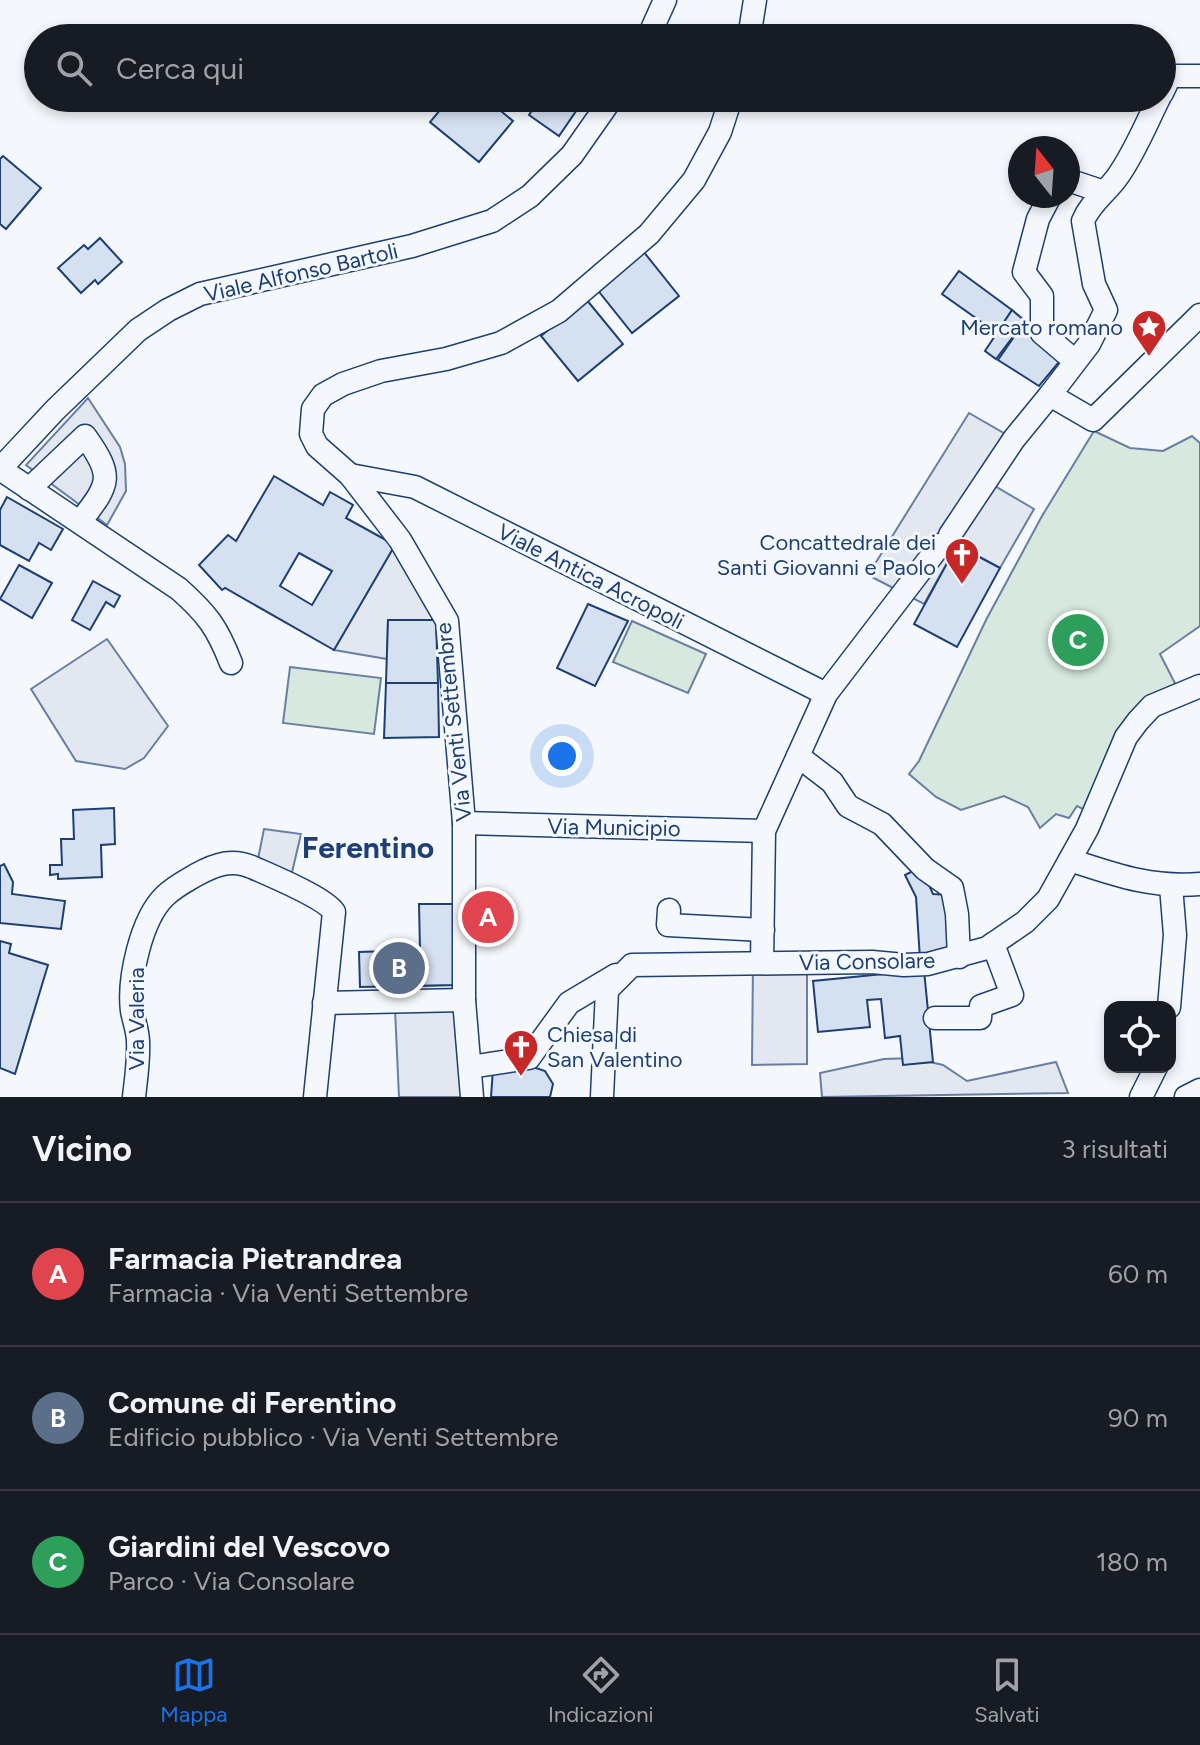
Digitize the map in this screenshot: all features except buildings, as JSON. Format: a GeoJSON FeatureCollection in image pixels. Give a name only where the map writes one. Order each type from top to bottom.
{"type":"FeatureCollection","features":[{"type":"Feature","properties":{"kind":"street"},"geometry":{"type":"LineString","coordinates":[[654,24],[665,0]]}},
{"type":"Feature","properties":{"kind":"street"},"geometry":{"type":"LineString","coordinates":[[751,24],[755,0]]}},
{"type":"Feature","properties":{"kind":"street"},"geometry":{"type":"LineString","coordinates":[[1176,76],[1200,76]]}},
{"type":"Feature","properties":{"kind":"street","name":"Viale Alfonso Bartoli"},"geometry":{"type":"LineString","coordinates":[[0,469],[55,410],[138,330],[168,310],[200,294],[412,246],[492,221],[530,196],[572,155],[602,112]]}},
{"type":"Feature","properties":{"kind":"street","name":"Via Venti Settembre"},"geometry":{"type":"LineString","coordinates":[[472,1097],[464,1000],[464,823],[447,621],[400,540],[350,475],[317,446],[311,434],[313,409],[323,395],[343,384],[381,371],[446,359],[501,343],[559,311],[649,234],[694,180],[720,132],[726,112]]}},
{"type":"Feature","properties":{"kind":"street"},"geometry":{"type":"LineString","coordinates":[[762,963],[764,831],[826,694],[945,540],[1014,439],[1089,344],[1106,310],[1094,284],[1083,221],[1087,211],[1128,162],[1153,112]]}},
{"type":"Feature","properties":{"kind":"street"},"geometry":{"type":"LineString","coordinates":[[1080,184],[1104,192]]}},
{"type":"Feature","properties":{"kind":"street"},"geometry":{"type":"LineString","coordinates":[[1044,208],[1024,272],[1042,296],[1042,333],[1075,361]]}},
{"type":"Feature","properties":{"kind":"street"},"geometry":{"type":"LineString","coordinates":[[1050,395],[1093,420],[1200,315]]}},
{"type":"Feature","properties":{"kind":"street"},"geometry":{"type":"LineString","coordinates":[[29,489],[85,436],[102,460],[106,478],[103,492],[80,522]]}},
{"type":"Feature","properties":{"kind":"street"},"geometry":{"type":"LineString","coordinates":[[0,469],[179,589],[205,612],[222,639],[231,663]]}},
{"type":"Feature","properties":{"kind":"street","name":"Viale Antica Acropoli"},"geometry":{"type":"LineString","coordinates":[[350,475],[415,487],[826,694]]}},
{"type":"Feature","properties":{"kind":"street","name":"Via Consolare"},"geometry":{"type":"LineString","coordinates":[[632,965],[928,964],[959,957],[993,944],[1025,922],[1048,899],[1087,829],[1126,737],[1152,706],[1200,686]]}},
{"type":"Feature","properties":{"kind":"street"},"geometry":{"type":"LineString","coordinates":[[798,756],[832,782],[848,806],[882,824],[925,869],[952,888],[959,957]]}},
{"type":"Feature","properties":{"kind":"street","name":"Via Municipio"},"geometry":{"type":"LineString","coordinates":[[464,823],[764,831]]}},
{"type":"Feature","properties":{"kind":"street"},"geometry":{"type":"LineString","coordinates":[[1070,860],[1149,884],[1200,884]]}},
{"type":"Feature","properties":{"kind":"street","name":"Via Valeria"},"geometry":{"type":"LineString","coordinates":[[134,1097],[138,1047],[132,997],[137,954],[159,903],[167,894],[204,870],[221,863],[242,863],[331,907],[334,912],[324,1003]]}},
{"type":"Feature","properties":{"kind":"street"},"geometry":{"type":"LineString","coordinates":[[1170,1001],[1175,935],[1171,886]]}},
{"type":"Feature","properties":{"kind":"street"},"geometry":{"type":"LineString","coordinates":[[669,910],[668,925],[763,930]]}},
{"type":"Feature","properties":{"kind":"street"},"geometry":{"type":"LineString","coordinates":[[935,1018],[980,1018],[981,1006],[1012,995],[993,944]]}},
{"type":"Feature","properties":{"kind":"street"},"geometry":{"type":"LineString","coordinates":[[470,1067],[529,1058],[569,1003],[632,965]]}},
{"type":"Feature","properties":{"kind":"street"},"geometry":{"type":"LineString","coordinates":[[602,1097],[607,990],[632,965]]}},
{"type":"Feature","properties":{"kind":"street"},"geometry":{"type":"LineString","coordinates":[[315,1097],[324,1003],[464,1000]]}},
{"type":"Feature","properties":{"kind":"street"},"geometry":{"type":"LineString","coordinates":[[1141,1097],[1153,1073]]}},
{"type":"Feature","properties":{"kind":"street"},"geometry":{"type":"LineString","coordinates":[[1186,1097],[1200,1090]]}},
{"type":"Feature","properties":{"kind":"shaded area"},"geometry":{"type":"Polygon","coordinates":[[[88,398],[120,447],[125,464],[126,491],[107,525],[26,465],[88,398]]]}},
{"type":"Feature","properties":{"kind":"shaded area"},"geometry":{"type":"Polygon","coordinates":[[[969,413],[1014,439],[995,486],[1034,509],[1000,568],[957,545],[924,604],[868,575],[969,413]]]}},
{"type":"Feature","properties":{"kind":"shaded area"},"geometry":{"type":"Polygon","coordinates":[[[1094,431],[1130,448],[1163,451],[1192,436],[1200,443],[1200,626],[1160,654],[1180,693],[1155,697],[1093,814],[1077,806],[1069,818],[1056,814],[1040,828],[1028,807],[1004,796],[961,810],[936,797],[909,774],[919,761],[986,620],[1042,516],[1094,431]]]}},
{"type":"Feature","properties":{"kind":"shaded area"},"geometry":{"type":"Polygon","coordinates":[[[395,545],[436,620],[388,620],[387,659],[334,650],[395,545]]]}},
{"type":"Feature","properties":{"kind":"shaded area"},"geometry":{"type":"Polygon","coordinates":[[[632,621],[706,654],[688,693],[613,662],[632,621]]]}},
{"type":"Feature","properties":{"kind":"shaded area"},"geometry":{"type":"Polygon","coordinates":[[[107,639],[168,726],[144,758],[125,769],[76,761],[31,689],[107,639]]]}},
{"type":"Feature","properties":{"kind":"shaded area"},"geometry":{"type":"Polygon","coordinates":[[[290,667],[381,678],[374,734],[283,723],[290,667]]]}},
{"type":"Feature","properties":{"kind":"shaded area"},"geometry":{"type":"Polygon","coordinates":[[[264,829],[301,834],[289,885],[256,869],[264,829]]]}},
{"type":"Feature","properties":{"kind":"shaded area"},"geometry":{"type":"Polygon","coordinates":[[[807,962],[807,1064],[752,1065],[753,963],[807,962]]]}},
{"type":"Feature","properties":{"kind":"shaded area"},"geometry":{"type":"Polygon","coordinates":[[[474,984],[478,1097],[399,1097],[394,987],[474,984]]]}},
{"type":"Feature","properties":{"kind":"shaded area"},"geometry":{"type":"Polygon","coordinates":[[[913,1058],[943,1065],[967,1081],[1056,1062],[1068,1093],[822,1097],[820,1073],[884,1059],[913,1058]]]}},
{"type":"Feature","properties":{"kind":"place","name":"Mercato romano"},"geometry":{"type":"Point","coordinates":[1149,358]}},
{"type":"Feature","properties":{"kind":"place","name":"Concattedrale dei Santi Giovanni e Paolo"},"geometry":{"type":"Point","coordinates":[962,586]}},
{"type":"Feature","properties":{"kind":"place","name":"Giardini del Vescovo"},"geometry":{"type":"Point","coordinates":[1078,640]}},
{"type":"Feature","properties":{"kind":"place","name":"Farmacia Pietrandrea"},"geometry":{"type":"Point","coordinates":[488,917]}},
{"type":"Feature","properties":{"kind":"place","name":"Comune di Ferentino"},"geometry":{"type":"Point","coordinates":[399,968]}},
{"type":"Feature","properties":{"kind":"place","name":"Chiesa di San Valentino"},"geometry":{"type":"Point","coordinates":[521,1078]}},
{"type":"Feature","properties":{"kind":"district","name":"Ferentino"},"geometry":{"type":"Point","coordinates":[368,848]}}]}
